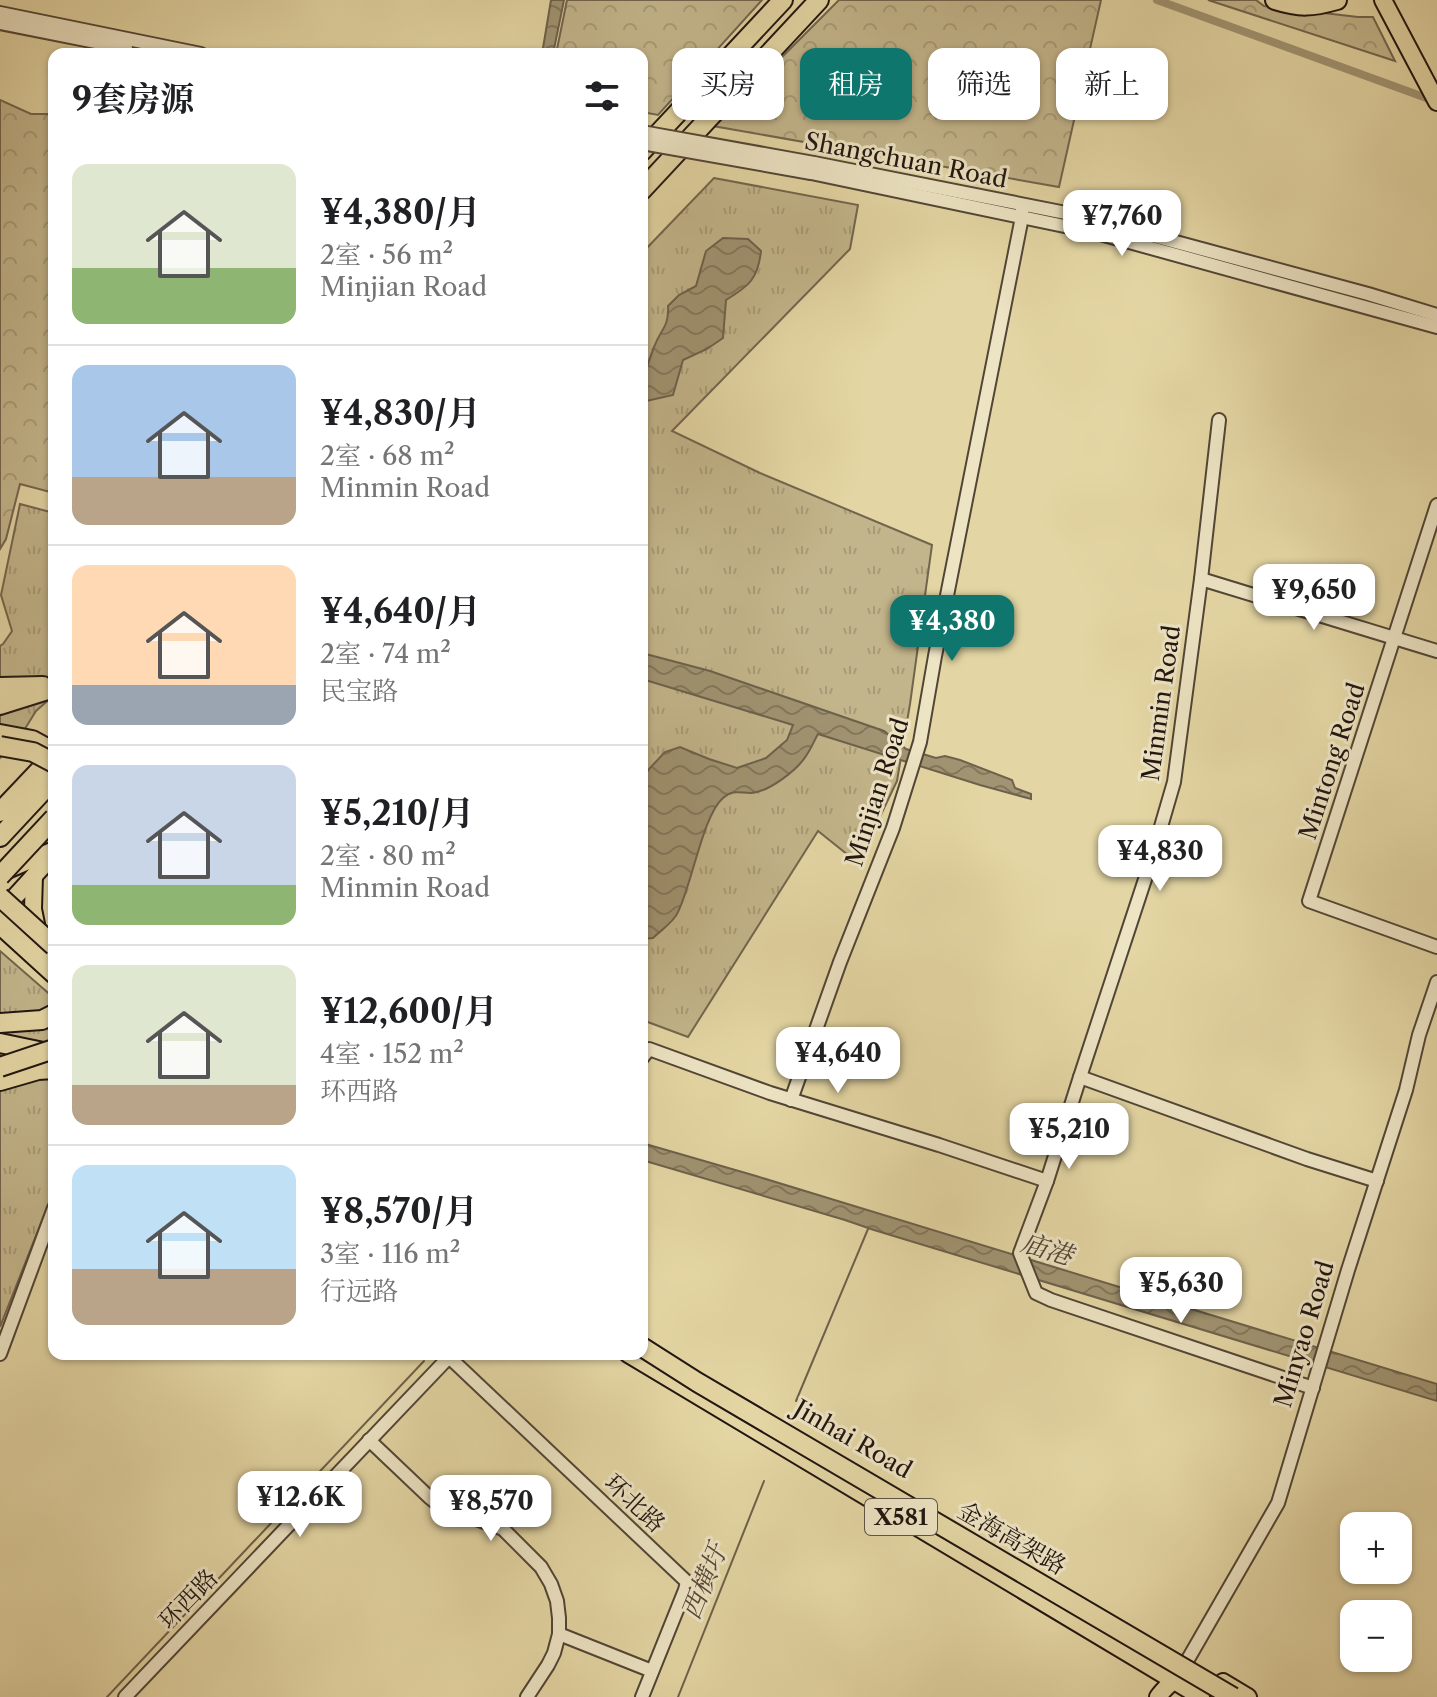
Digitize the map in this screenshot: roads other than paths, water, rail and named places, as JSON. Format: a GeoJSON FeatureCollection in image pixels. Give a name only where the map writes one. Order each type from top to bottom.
{"type":"FeatureCollection","features":[{"type":"Feature","properties":{"kind":"highway"},"geometry":{"type":"LineString","coordinates":[[648,145],[783,0]]}},
{"type":"Feature","properties":{"kind":"highway"},"geometry":{"type":"LineString","coordinates":[[648,184],[819,0]]}},
{"type":"Feature","properties":{"kind":"highway"},"geometry":{"type":"LineString","coordinates":[[1275,0],[1296,6],[1337,0]]}},
{"type":"Feature","properties":{"kind":"highway"},"geometry":{"type":"LineString","coordinates":[[0,687],[48,686]]}},
{"type":"Feature","properties":{"kind":"highway"},"geometry":{"type":"LineString","coordinates":[[0,705],[48,688]]}},
{"type":"Feature","properties":{"kind":"highway"},"geometry":{"type":"LineString","coordinates":[[0,734],[32,740],[48,750]]}},
{"type":"Feature","properties":{"kind":"highway"},"geometry":{"type":"LineString","coordinates":[[0,746],[33,752],[48,760]]}},
{"type":"Feature","properties":{"kind":"highway"},"geometry":{"type":"LineString","coordinates":[[0,812],[48,760]]}},
{"type":"Feature","properties":{"kind":"highway"},"geometry":{"type":"LineString","coordinates":[[0,837],[48,785]]}},
{"type":"Feature","properties":{"kind":"highway"},"geometry":{"type":"LineString","coordinates":[[1,895],[48,827]]}},
{"type":"Feature","properties":{"kind":"highway"},"geometry":{"type":"LineString","coordinates":[[1,895],[48,939]]}},
{"type":"Feature","properties":{"kind":"highway"},"geometry":{"type":"LineString","coordinates":[[1,895],[48,956]]}},
{"type":"Feature","properties":{"kind":"highway"},"geometry":{"type":"LineString","coordinates":[[0,1023],[48,1017]]}},
{"type":"Feature","properties":{"kind":"highway"},"geometry":{"type":"LineString","coordinates":[[0,1043],[48,1051]]}},
{"type":"Feature","properties":{"kind":"highway"},"geometry":{"type":"LineString","coordinates":[[0,1067],[48,1054]]}},
{"type":"Feature","properties":{"kind":"highway"},"geometry":{"type":"LineString","coordinates":[[0,1081],[48,1069]]}},
{"type":"Feature","properties":{"kind":"highway","name":"金海高架路"},"geometry":{"type":"LineString","coordinates":[[648,1348],[697,1382],[1233,1697]]}},
{"type":"Feature","properties":{"kind":"highway","name":"金海高架路"},"geometry":{"type":"LineString","coordinates":[[646,1360],[1218,1697]]}},
{"type":"Feature","properties":{"kind":"main road"},"geometry":{"type":"LineString","coordinates":[[1383,0],[1437,85]]}},
{"type":"Feature","properties":{"kind":"main road"},"geometry":{"type":"LineString","coordinates":[[1394,0],[1437,102]]}},
{"type":"Feature","properties":{"kind":"main road"},"geometry":{"type":"LineString","coordinates":[[1,895],[48,857]]}},
{"type":"Feature","properties":{"kind":"main road"},"geometry":{"type":"LineString","coordinates":[[1,895],[34,876],[48,859]]}},
{"type":"Feature","properties":{"kind":"main road"},"geometry":{"type":"LineString","coordinates":[[34,876],[33,909],[37,929]]}},
{"type":"Feature","properties":{"kind":"main road"},"geometry":{"type":"LineString","coordinates":[[1,895],[48,939]]}},
{"type":"Feature","properties":{"kind":"main road"},"geometry":{"type":"LineString","coordinates":[[0,926],[7,940],[48,971]]}},
{"type":"Feature","properties":{"kind":"main road","name":"Jinhai Road"},"geometry":{"type":"LineString","coordinates":[[648,1348],[1248,1697]]}},
{"type":"Feature","properties":{"kind":"main road","name":"Jinhai Road"},"geometry":{"type":"LineString","coordinates":[[638,1360],[1174,1689],[1201,1697]]}},
{"type":"Feature","properties":{"kind":"main road","name":"Minyao Road"},"geometry":{"type":"LineString","coordinates":[[1158,1697],[1164,1687],[1174,1689],[1187,1661]]}},
{"type":"Feature","properties":{"kind":"street"},"geometry":{"type":"LineString","coordinates":[[0,13],[172,48]]}},
{"type":"Feature","properties":{"kind":"street"},"geometry":{"type":"LineString","coordinates":[[0,23],[126,48]]}},
{"type":"Feature","properties":{"kind":"street","name":"Shangchuan Road"},"geometry":{"type":"LineString","coordinates":[[648,133],[1022,212],[1437,327]]}},
{"type":"Feature","properties":{"kind":"street","name":"Shangchuan Road"},"geometry":{"type":"LineString","coordinates":[[648,144],[812,168]]}},
{"type":"Feature","properties":{"kind":"street","name":"Shangchuan Road"},"geometry":{"type":"LineString","coordinates":[[1022,212],[1076,215],[1437,315]]}},
{"type":"Feature","properties":{"kind":"street","name":"Minjian Road"},"geometry":{"type":"LineString","coordinates":[[791,1100],[840,962],[893,828],[920,742],[1022,212]]}},
{"type":"Feature","properties":{"kind":"street","name":"Minmin Road"},"geometry":{"type":"LineString","coordinates":[[1219,420],[1174,782],[1047,1181],[1020,1253],[1036,1293],[1051,1300],[1313,1388]]}},
{"type":"Feature","properties":{"kind":"street","name":"Mintong Road"},"geometry":{"type":"LineString","coordinates":[[1437,505],[1309,901],[1437,947]]}},
{"type":"Feature","properties":{"kind":"street"},"geometry":{"type":"LineString","coordinates":[[1201,579],[1437,651]]}},
{"type":"Feature","properties":{"kind":"street","name":"Minyao Road"},"geometry":{"type":"LineString","coordinates":[[1187,1661],[1278,1503],[1437,982]]}},
{"type":"Feature","properties":{"kind":"street"},"geometry":{"type":"LineString","coordinates":[[648,1050],[791,1100],[1047,1181]]}},
{"type":"Feature","properties":{"kind":"street"},"geometry":{"type":"LineString","coordinates":[[1080,1077],[1377,1181]]}},
{"type":"Feature","properties":{"kind":"street"},"geometry":{"type":"LineString","coordinates":[[0,1354],[48,1224]]}},
{"type":"Feature","properties":{"kind":"street","name":"环西路"},"geometry":{"type":"LineString","coordinates":[[125,1697],[446,1360]]}},
{"type":"Feature","properties":{"kind":"street","name":"环北路"},"geometry":{"type":"LineString","coordinates":[[452,1360],[687,1582],[652,1671]]}},
{"type":"Feature","properties":{"kind":"street"},"geometry":{"type":"LineString","coordinates":[[369,1440],[439,1505],[503,1529],[541,1567],[557,1601],[559,1634],[548,1665],[527,1697]]}},
{"type":"Feature","properties":{"kind":"street"},"geometry":{"type":"LineString","coordinates":[[559,1634],[652,1671],[642,1697]]}},
{"type":"Feature","properties":{"kind":"water"},"geometry":{"type":"Polygon","coordinates":[[[551,0],[564,0],[554,48],[543,48],[551,0]]]}},
{"type":"Feature","properties":{"kind":"water"},"geometry":{"type":"Polygon","coordinates":[[[723,238],[748,239],[761,251],[755,275],[746,286],[726,300],[723,338],[683,360],[673,395],[648,401],[648,364],[666,324],[668,306],[679,295],[696,286],[706,251],[723,238]]]}},
{"type":"Feature","properties":{"kind":"water"},"geometry":{"type":"Polygon","coordinates":[[[648,655],[710,671],[884,731],[906,749],[936,758],[945,756],[960,760],[1012,780],[1015,788],[1031,794],[1031,799],[818,734],[802,762],[782,779],[758,792],[733,792],[723,798],[704,834],[676,916],[653,938],[648,938],[649,769],[665,752],[680,747],[737,768],[766,758],[787,740],[793,725],[648,681],[648,655]]]}},
{"type":"Feature","properties":{"kind":"water"},"geometry":{"type":"Polygon","coordinates":[[[648,1145],[1437,1384],[1437,1401],[874,1230],[648,1162],[648,1145]]]}},
{"type":"Feature","properties":{"kind":"waterway"},"geometry":{"type":"LineString","coordinates":[[1157,0],[1432,100]]}},
{"type":"Feature","properties":{"kind":"waterway"},"geometry":{"type":"LineString","coordinates":[[796,1401],[868,1229]]}},
{"type":"Feature","properties":{"kind":"waterway"},"geometry":{"type":"LineString","coordinates":[[107,1697],[424,1361]]}},
{"type":"Feature","properties":{"kind":"waterway","name":"西横圩"},"geometry":{"type":"LineString","coordinates":[[678,1697],[764,1481]]}},
{"type":"Feature","properties":{"kind":"water label","name":"庙港"},"geometry":{"type":"Point","coordinates":[1047,1249]}}]}
